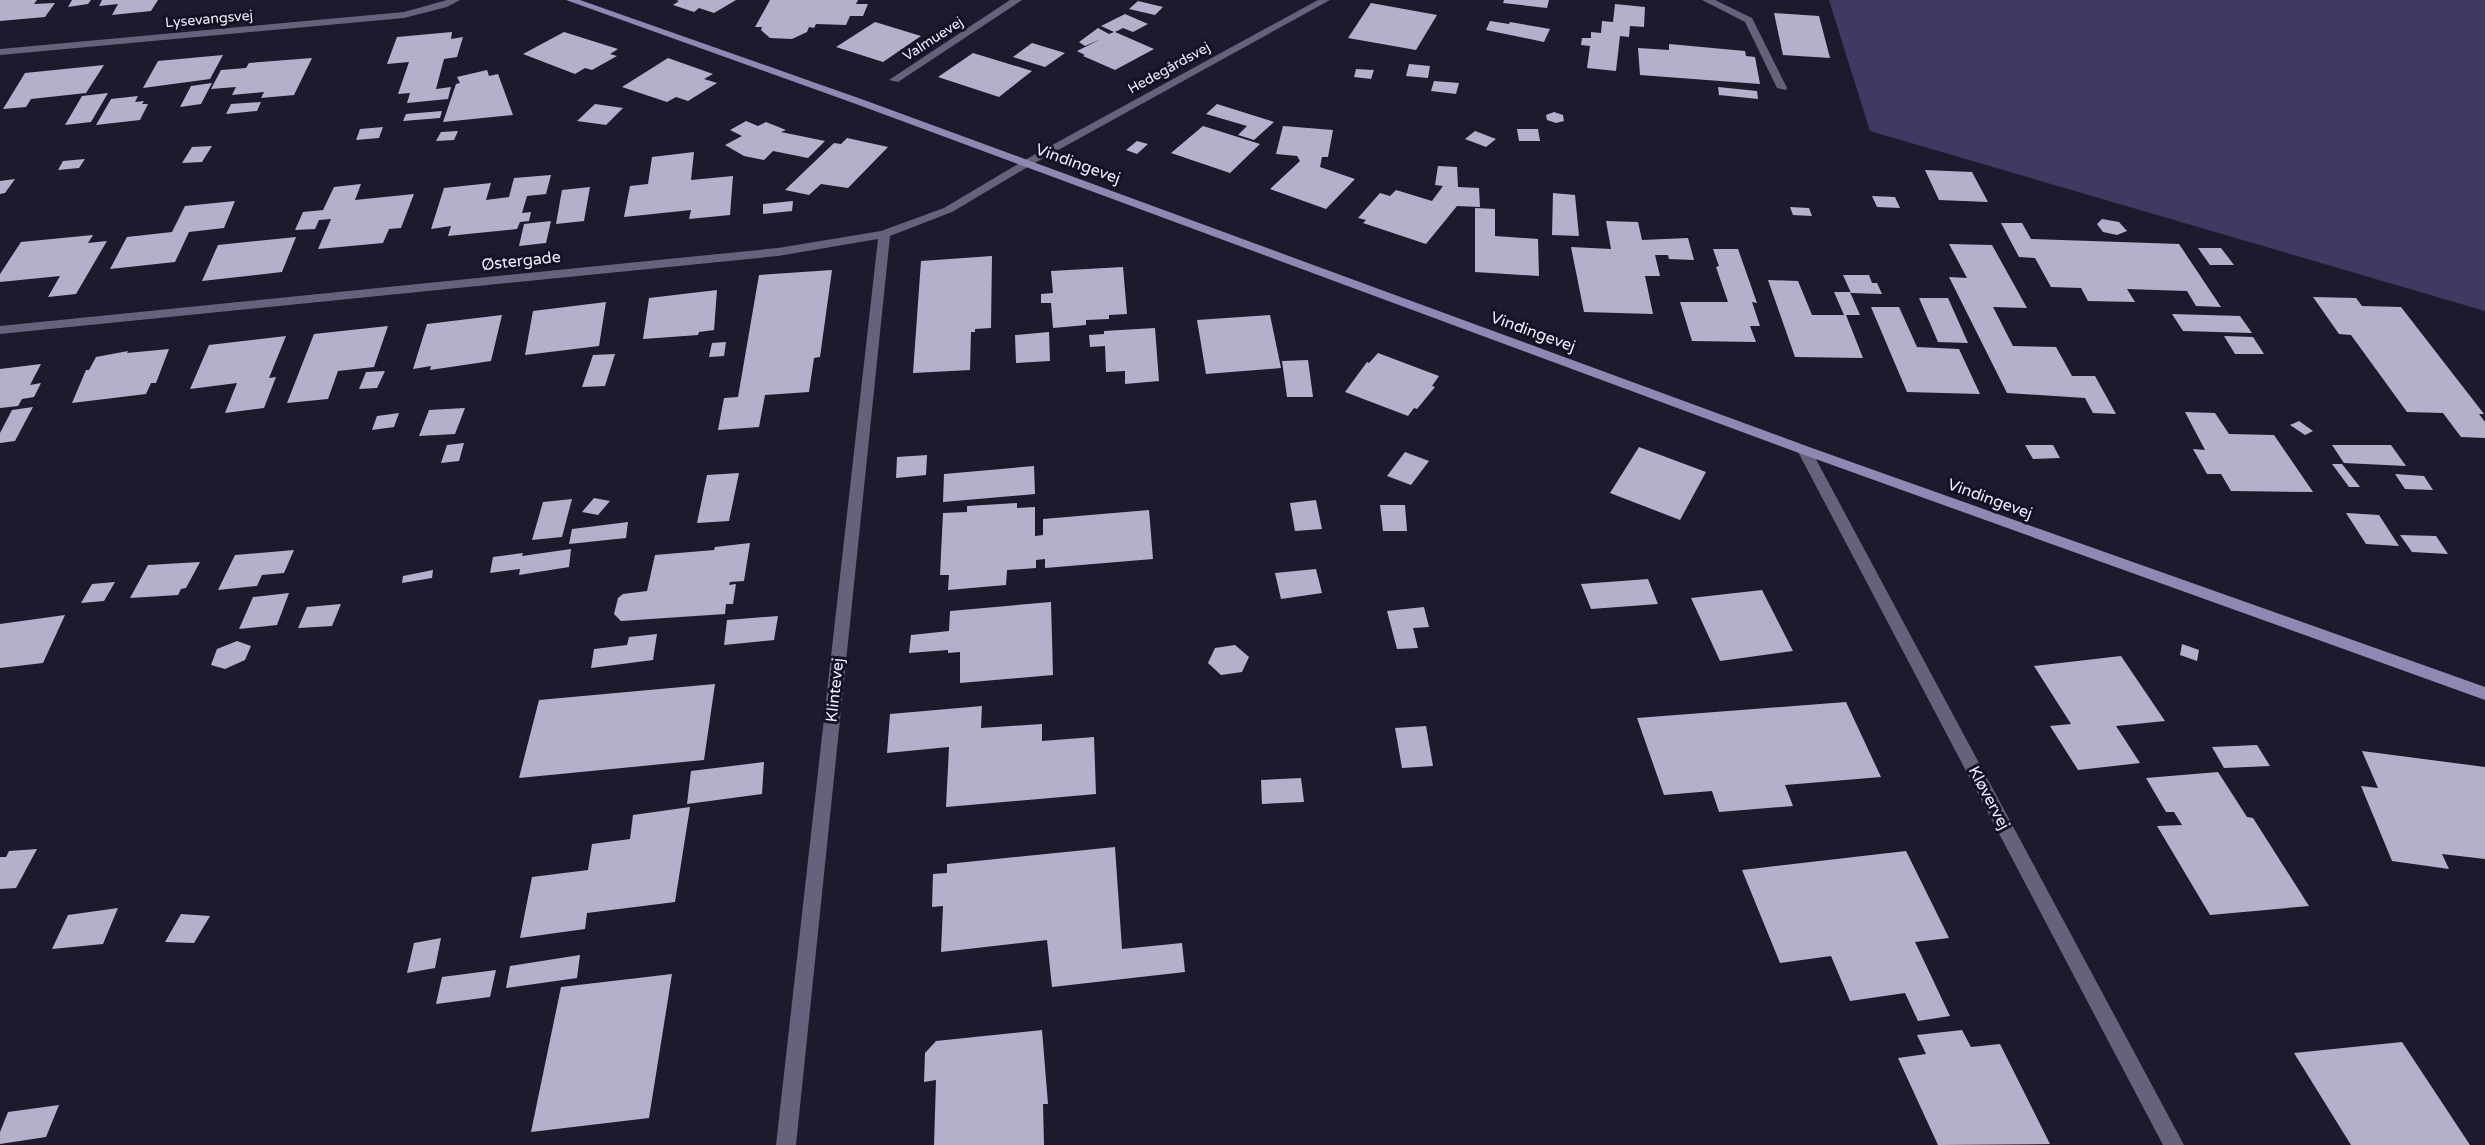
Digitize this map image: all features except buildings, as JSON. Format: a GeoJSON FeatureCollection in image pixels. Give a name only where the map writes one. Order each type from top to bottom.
{"type":"FeatureCollection","features":[{"type":"Feature","properties":{"kind":"street","name":"Lysevangsvej"},"geometry":{"type":"LineString","coordinates":[[0,52],[404,15],[455,0]]}},
{"type":"Feature","properties":{"kind":"street","name":"Vindingevej"},"geometry":{"type":"LineString","coordinates":[[571,0],[1027,163],[1804,450],[2485,694]]}},
{"type":"Feature","properties":{"kind":"street","name":"Valmuevej"},"geometry":{"type":"LineString","coordinates":[[894,80],[1017,0]]}},
{"type":"Feature","properties":{"kind":"street","name":"Hedegårdsvej"},"geometry":{"type":"LineString","coordinates":[[1027,163],[1325,0]]}},
{"type":"Feature","properties":{"kind":"street"},"geometry":{"type":"LineString","coordinates":[[1707,0],[1749,20],[1782,88]]}},
{"type":"Feature","properties":{"kind":"street","name":"Østergade"},"geometry":{"type":"LineString","coordinates":[[0,330],[778,252],[884,234],[948,210],[1027,163]]}},
{"type":"Feature","properties":{"kind":"street","name":"Klintevej"},"geometry":{"type":"LineString","coordinates":[[786,1145],[884,234]]}},
{"type":"Feature","properties":{"kind":"street","name":"Kløvervej"},"geometry":{"type":"LineString","coordinates":[[1804,450],[2174,1145]]}},
{"type":"Feature","properties":{"kind":"shaded area"},"geometry":{"type":"Polygon","coordinates":[[[1829,0],[2485,0],[2485,311],[1870,131],[1829,0]]]}}]}
